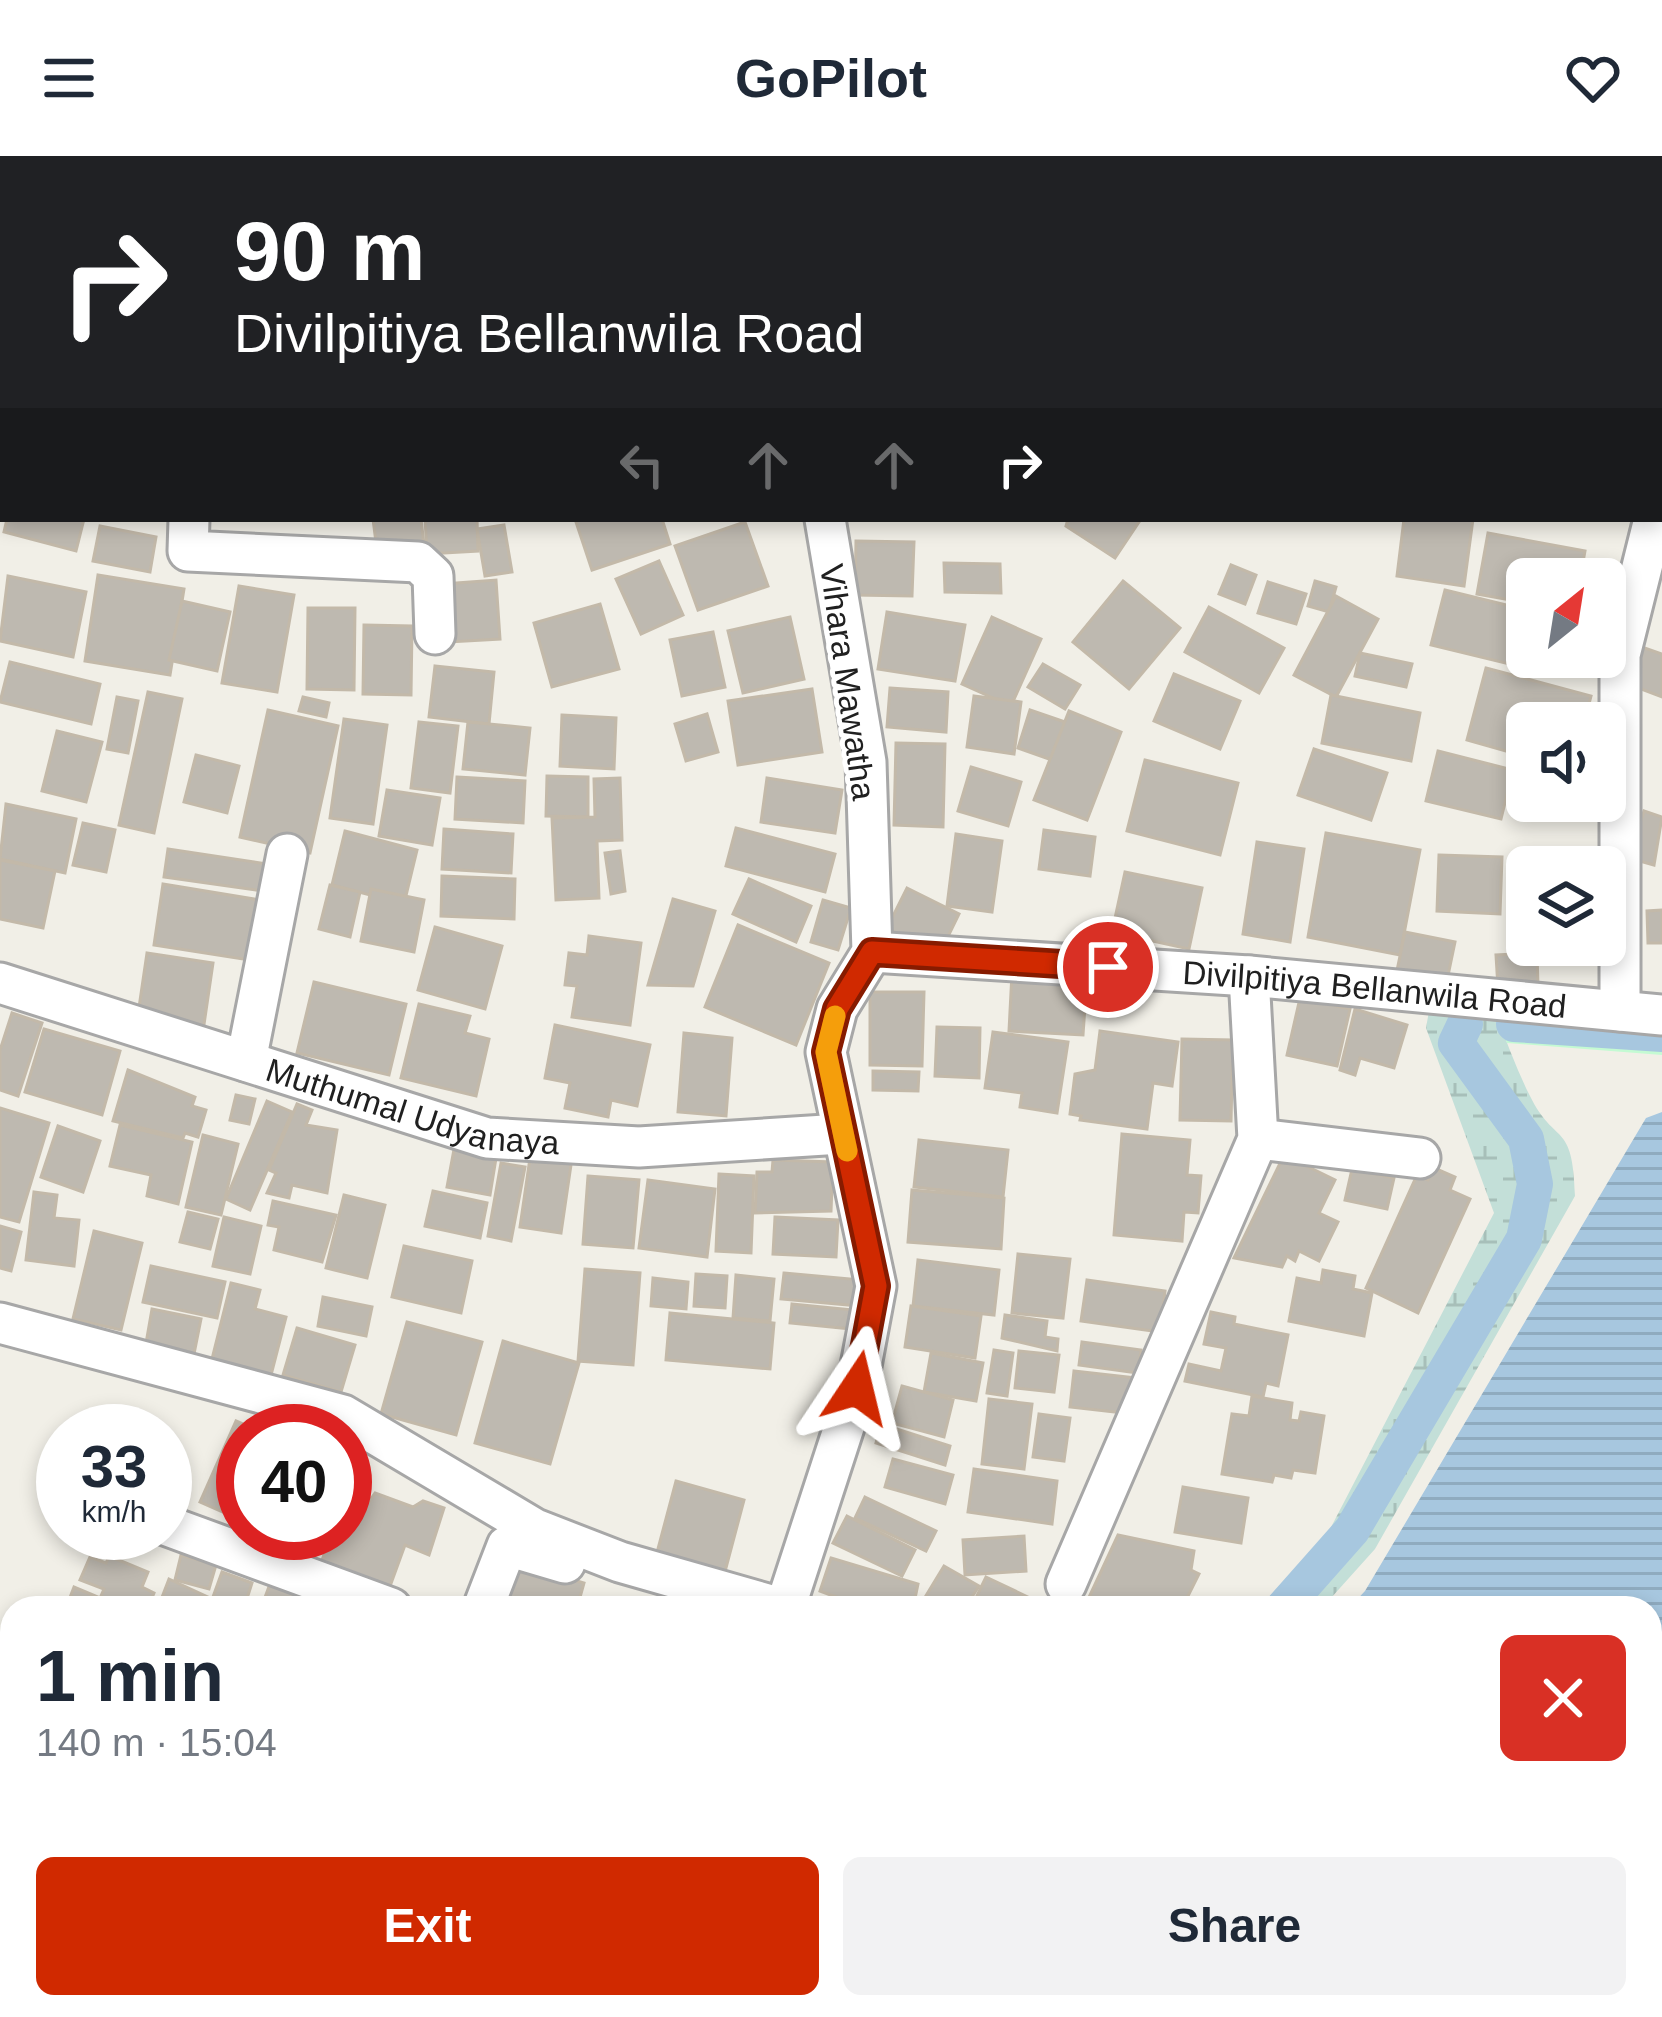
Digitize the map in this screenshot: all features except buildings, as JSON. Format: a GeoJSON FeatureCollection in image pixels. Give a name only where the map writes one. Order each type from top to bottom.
{"type":"FeatureCollection","features":[{"type":"Feature","properties":{"kind":"street"},"geometry":{"type":"LineString","coordinates":[[189,522],[188,551],[418,562],[433,576],[435,634]]}},
{"type":"Feature","properties":{"kind":"street","name":"Vihara Mawatha"},"geometry":{"type":"LineString","coordinates":[[826,522],[866,762],[872,952]]}},
{"type":"Feature","properties":{"kind":"street"},"geometry":{"type":"LineString","coordinates":[[1621,1010],[1620,656],[1653,522]]}},
{"type":"Feature","properties":{"kind":"street"},"geometry":{"type":"LineString","coordinates":[[246,1061],[287,854]]}},
{"type":"Feature","properties":{"kind":"street"},"geometry":{"type":"LineString","coordinates":[[787,1596],[857,1388],[876,1286],[862,1203],[826,1052],[837,1009],[872,952]]}},
{"type":"Feature","properties":{"kind":"street","name":"Divilpitiya Bellanwila Road"},"geometry":{"type":"LineString","coordinates":[[872,952],[1249,976],[1662,1015]]}},
{"type":"Feature","properties":{"kind":"street"},"geometry":{"type":"LineString","coordinates":[[1066,1584],[1258,1139],[1249,976]]}},
{"type":"Feature","properties":{"kind":"street","name":"Muthumal Udyanaya"},"geometry":{"type":"LineString","coordinates":[[0,983],[487,1138],[639,1148],[842,1134]]}},
{"type":"Feature","properties":{"kind":"street"},"geometry":{"type":"LineString","coordinates":[[1258,1139],[1420,1158]]}},
{"type":"Feature","properties":{"kind":"street"},"geometry":{"type":"LineString","coordinates":[[0,1323],[343,1415],[535,1529],[620,1562],[740,1596]]}},
{"type":"Feature","properties":{"kind":"street"},"geometry":{"type":"LineString","coordinates":[[192,1535],[358,1596]]}},
{"type":"Feature","properties":{"kind":"street"},"geometry":{"type":"LineString","coordinates":[[488,1596],[507,1546],[676,1596]]}},
{"type":"Feature","properties":{"kind":"green space"},"geometry":{"type":"Polygon","coordinates":[[[1432,994],[1489,998],[1530,1096],[1571,1155],[1575,1196],[1375,1549],[1333,1596],[1270,1596],[1328,1533],[1494,1213],[1426,1028],[1432,994]]]}},
{"type":"Feature","properties":{"kind":"green space"},"geometry":{"type":"Polygon","coordinates":[[[1489,998],[1662,1015],[1662,1055],[1507,1043],[1489,998]]]}},
{"type":"Feature","properties":{"kind":"shaded area"},"geometry":{"type":"Polygon","coordinates":[[[1662,1112],[1662,1596],[1360,1596],[1365,1591],[1646,1118],[1662,1112]]]}},
{"type":"Feature","properties":{"kind":"waterway"},"geometry":{"type":"LineString","coordinates":[[1294,1596],[1352,1530],[1524,1239],[1535,1184],[1526,1139],[1456,1043],[1465,1024]]}},
{"type":"Feature","properties":{"kind":"waterway"},"geometry":{"type":"LineString","coordinates":[[1514,1024],[1662,1034]]}},
{"type":"Feature","properties":{"kind":"slow traffic"},"geometry":{"type":"LineString","coordinates":[[835,1016],[826,1052],[847,1151]]}},
{"type":"Feature","properties":{"kind":"route"},"geometry":{"type":"LineString","coordinates":[[857,1388],[876,1286],[862,1203],[826,1052],[837,1009],[872,952],[1108,967]]}}]}
